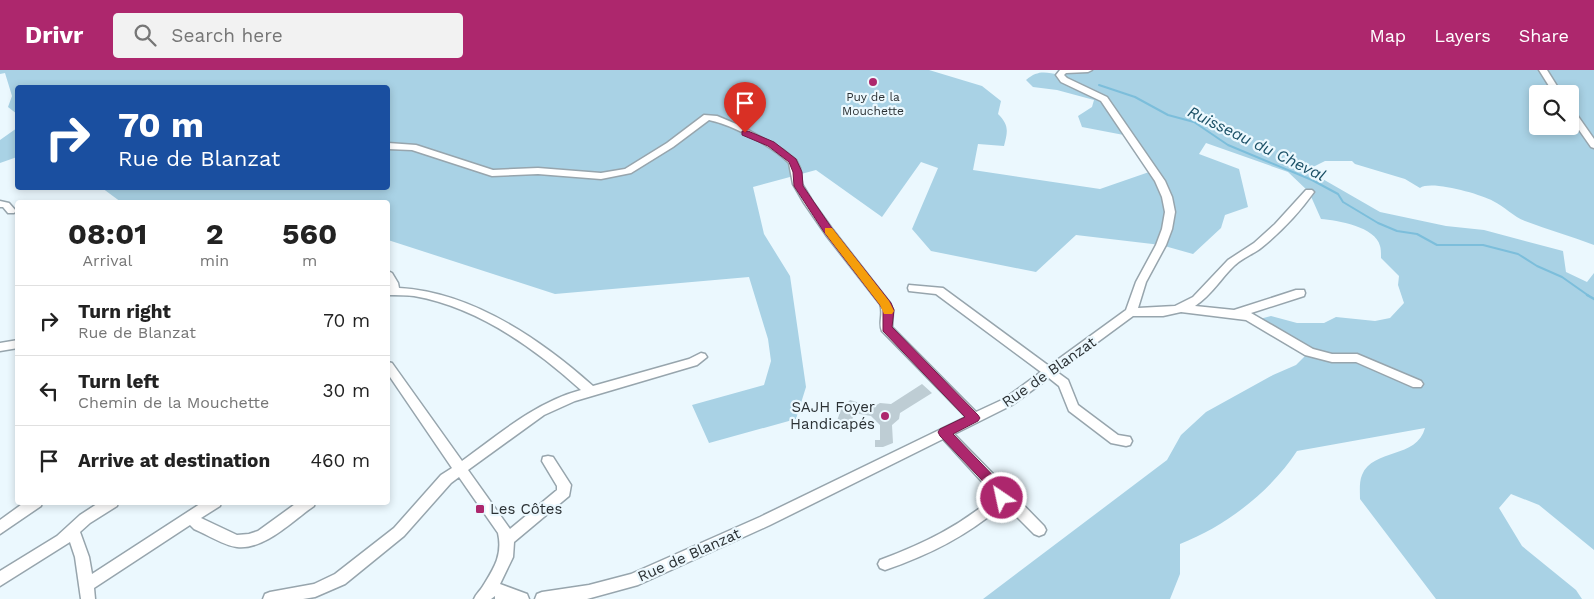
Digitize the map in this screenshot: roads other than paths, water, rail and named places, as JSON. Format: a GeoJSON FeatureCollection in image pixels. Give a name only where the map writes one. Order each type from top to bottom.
{"type":"FeatureCollection","features":[{"type":"Feature","properties":{"kind":"street"},"geometry":{"type":"LineString","coordinates":[[1088,70],[1064,71],[1060,75],[1064,80],[1104,99],[1160,181],[1167,197],[1170,212],[1162,245],[1141,282],[1131,312],[1148,313],[1181,308],[1249,316],[1309,352],[1332,358],[1357,358],[1417,384]]}},
{"type":"Feature","properties":{"kind":"street"},"geometry":{"type":"LineString","coordinates":[[1543,70],[1552,85]]}},
{"type":"Feature","properties":{"kind":"street"},"geometry":{"type":"LineString","coordinates":[[390,146],[413,147],[492,173],[538,171],[601,176],[628,170],[670,146],[707,117],[717,118],[754,138],[771,144],[793,161],[797,172],[798,186],[828,229],[885,303],[888,310],[886,328],[974,418]]}},
{"type":"Feature","properties":{"kind":"street"},"geometry":{"type":"LineString","coordinates":[[1579,124],[1594,145]]}},
{"type":"Feature","properties":{"kind":"street"},"geometry":{"type":"LineString","coordinates":[[1181,308],[1207,292],[1231,262],[1256,246],[1287,219],[1309,192]]}},
{"type":"Feature","properties":{"kind":"street"},"geometry":{"type":"LineString","coordinates":[[0,204],[6,205],[11,211]]}},
{"type":"Feature","properties":{"kind":"street"},"geometry":{"type":"LineString","coordinates":[[390,278],[393,283],[391,291],[422,292],[448,300],[524,339],[579,380],[590,391]]}},
{"type":"Feature","properties":{"kind":"street"},"geometry":{"type":"LineString","coordinates":[[913,288],[939,291],[1052,372],[1064,383],[1072,408],[1115,440],[1126,441]]}},
{"type":"Feature","properties":{"kind":"street"},"geometry":{"type":"LineString","coordinates":[[1236,314],[1300,293]]}},
{"type":"Feature","properties":{"kind":"street","name":"Rue de Blanzat"},"geometry":{"type":"LineString","coordinates":[[542,599],[589,592],[633,580],[765,521],[1008,402],[1052,372],[1131,312]]}},
{"type":"Feature","properties":{"kind":"street"},"geometry":{"type":"LineString","coordinates":[[0,347],[15,344]]}},
{"type":"Feature","properties":{"kind":"street"},"geometry":{"type":"LineString","coordinates":[[270,599],[316,590],[340,579],[399,532],[446,479],[540,412],[571,397],[693,362],[701,357]]}},
{"type":"Feature","properties":{"kind":"street"},"geometry":{"type":"LineString","coordinates":[[390,370],[498,520],[507,540],[507,554],[492,595],[522,599]]}},
{"type":"Feature","properties":{"kind":"street"},"geometry":{"type":"LineString","coordinates":[[944,432],[1039,530]]}},
{"type":"Feature","properties":{"kind":"street"},"geometry":{"type":"LineString","coordinates":[[507,540],[564,492],[564,485],[548,461]]}},
{"type":"Feature","properties":{"kind":"street"},"geometry":{"type":"LineString","coordinates":[[885,564],[917,554],[960,530],[1002,498],[1001,492]]}},
{"type":"Feature","properties":{"kind":"street"},"geometry":{"type":"LineString","coordinates":[[0,528],[32,505]]}},
{"type":"Feature","properties":{"kind":"street"},"geometry":{"type":"LineString","coordinates":[[0,579],[73,532],[85,519],[107,505]]}},
{"type":"Feature","properties":{"kind":"street"},"geometry":{"type":"LineString","coordinates":[[88,584],[210,505]]}},
{"type":"Feature","properties":{"kind":"street"},"geometry":{"type":"LineString","coordinates":[[191,518],[199,525],[236,541],[249,540],[262,535],[305,505]]}},
{"type":"Feature","properties":{"kind":"street"},"geometry":{"type":"LineString","coordinates":[[73,532],[82,557],[88,584],[88,599]]}},
{"type":"Feature","properties":{"kind":"waterway","name":"Ruisseau du Cheval"},"geometry":{"type":"LineString","coordinates":[[1099,85],[1135,97],[1168,115],[1194,122],[1228,145],[1312,180],[1338,194],[1343,202],[1378,223],[1397,231],[1417,234],[1437,245],[1483,245],[1518,254],[1537,266],[1562,277],[1589,296]]}},
{"type":"Feature","properties":{"kind":"waterway","name":"Ruisseau du Cheval"},"geometry":{"type":"LineString","coordinates":[[1587,295],[1594,299]]}},
{"type":"Feature","properties":{"kind":"place","name":"Puy de la Mouchette"},"geometry":{"type":"Point","coordinates":[873,82]}},
{"type":"Feature","properties":{"kind":"place","name":"SAJH Foyer Handicapés"},"geometry":{"type":"Point","coordinates":[885,416]}},
{"type":"Feature","properties":{"kind":"place","name":"Les Côtes"},"geometry":{"type":"Point","coordinates":[480,509]}}]}
